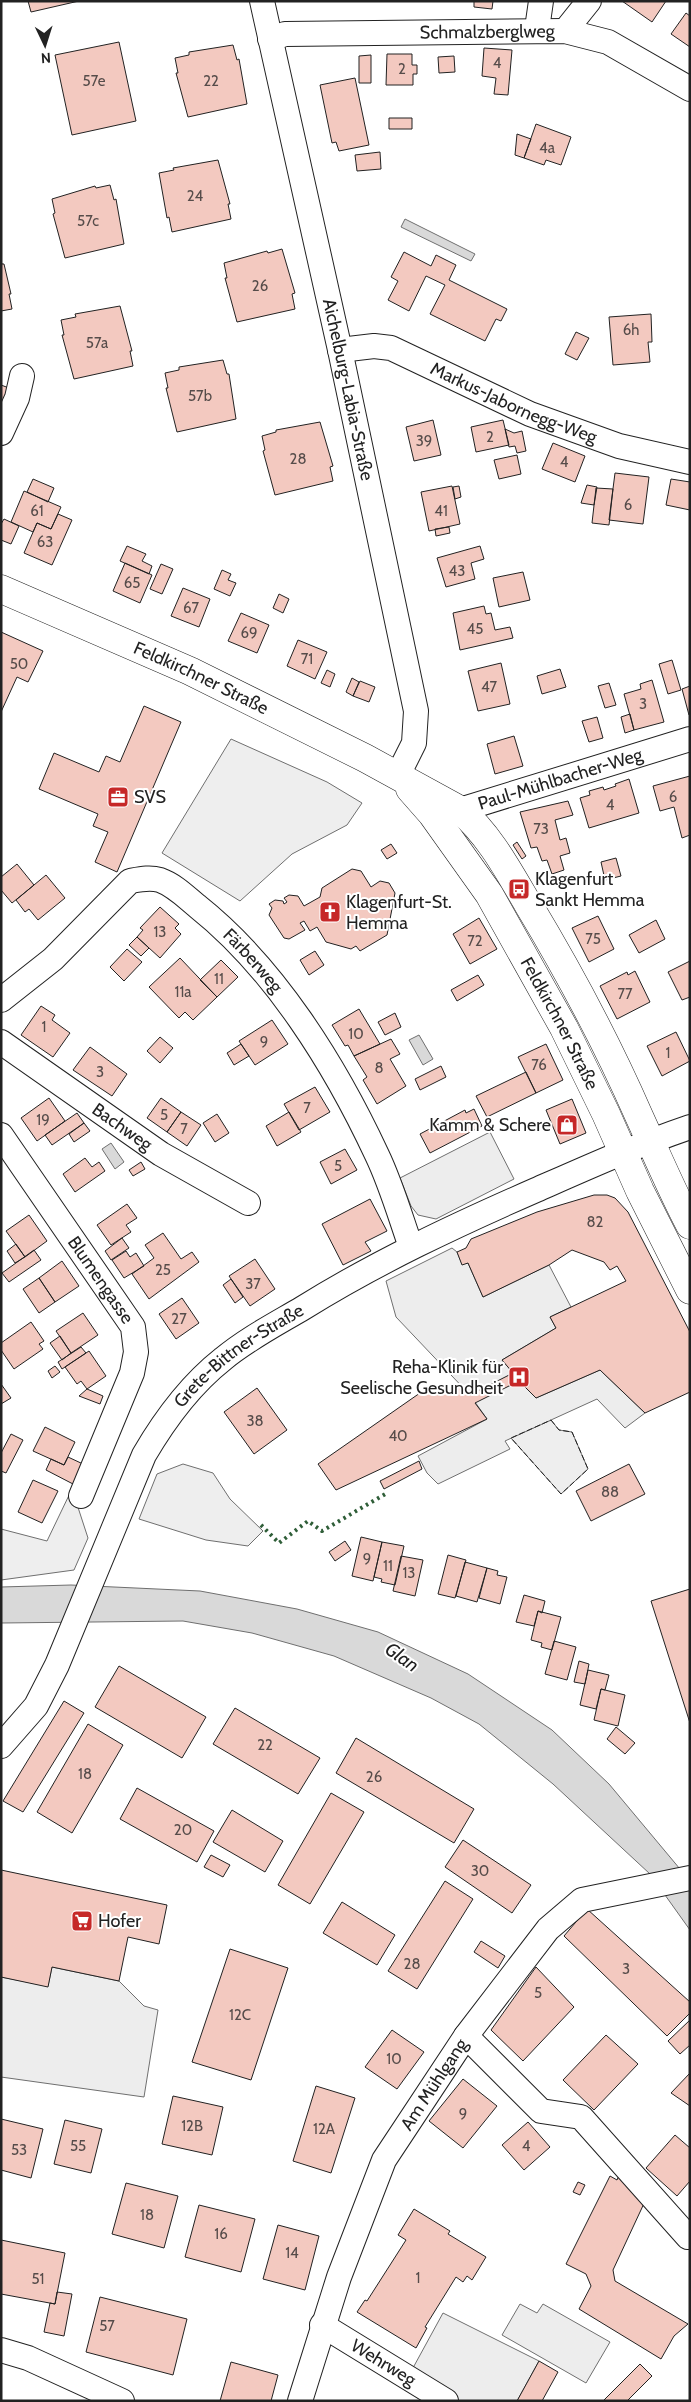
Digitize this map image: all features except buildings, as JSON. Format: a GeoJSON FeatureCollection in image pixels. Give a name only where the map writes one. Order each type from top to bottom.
{"type":"FeatureCollection","features":[{"type":"Feature","properties":{"kind":"main road","name":"Feldkirchner Straße"},"geometry":{"type":"LineString","coordinates":[[1,588],[190,672],[398,775],[460,810],[482,834],[547,936],[632,1102],[665,1178],[690,1225]]}},
{"type":"Feature","properties":{"kind":"main road","name":"Feldkirchner Straße"},"geometry":{"type":"LineString","coordinates":[[398,775],[432,814],[489,894],[564,1028],[624,1153],[640,1191],[690,1290]]}},
{"type":"Feature","properties":{"kind":"street","name":"Aichelburg-Labia-Straße"},"geometry":{"type":"LineString","coordinates":[[262,1],[340,350],[416,711],[414,742],[398,775]]}},
{"type":"Feature","properties":{"kind":"street"},"geometry":{"type":"LineString","coordinates":[[537,29],[541,1]]}},
{"type":"Feature","properties":{"kind":"street"},"geometry":{"type":"LineString","coordinates":[[565,31],[589,1]]}},
{"type":"Feature","properties":{"kind":"street","name":"Schmalzberglweg"},"geometry":{"type":"LineString","coordinates":[[270,39],[285,34],[537,29],[565,31],[608,42],[690,89]]}},
{"type":"Feature","properties":{"kind":"street","name":"Markus-Jabornegg-Weg"},"geometry":{"type":"LineString","coordinates":[[340,350],[374,346],[391,348],[530,414],[619,446],[690,462]]}},
{"type":"Feature","properties":{"kind":"street"},"geometry":{"type":"LineString","coordinates":[[1,433],[17,398],[22,376]]}},
{"type":"Feature","properties":{"kind":"street","name":"Paul-Mühlbacher-Weg"},"geometry":{"type":"LineString","coordinates":[[432,814],[460,810],[690,739]]}},
{"type":"Feature","properties":{"kind":"street","name":"Färberweg"},"geometry":{"type":"LineString","coordinates":[[1,1000],[53,959],[130,881],[144,878],[159,880],[173,887],[226,928],[256,961],[296,1014],[332,1071],[377,1153],[411,1247]]}},
{"type":"Feature","properties":{"kind":"street","name":"Bachweg"},"geometry":{"type":"LineString","coordinates":[[1,1042],[161,1154],[248,1204]]}},
{"type":"Feature","properties":{"kind":"street","name":"Grete-Bittner-Straße"},"geometry":{"type":"LineString","coordinates":[[1,1746],[36,1706],[57,1665],[102,1558],[129,1487],[144,1455],[157,1432],[201,1378],[224,1358],[344,1282],[411,1247],[477,1216],[650,1142],[690,1127]]}},
{"type":"Feature","properties":{"kind":"street","name":"Blumengasse"},"geometry":{"type":"LineString","coordinates":[[1,1135],[133,1327],[136,1352],[132,1373],[81,1496]]}},
{"type":"Feature","properties":{"kind":"street","name":"Am Mühlgang"},"geometry":{"type":"LineString","coordinates":[[300,2401],[322,2325],[384,2160],[466,2036],[548,1929],[582,1900],[690,1878]]}},
{"type":"Feature","properties":{"kind":"street"},"geometry":{"type":"LineString","coordinates":[[466,2036],[541,2112],[581,2117],[688,2237]]}},
{"type":"Feature","properties":{"kind":"street","name":"Wehrweg"},"geometry":{"type":"LineString","coordinates":[[322,2325],[446,2401]]}},
{"type":"Feature","properties":{"kind":"street"},"geometry":{"type":"LineString","coordinates":[[1,2350],[28,2358],[112,2398]]}},
{"type":"Feature","properties":{"kind":"shaded area"},"geometry":{"type":"Polygon","coordinates":[[[231,739],[327,782],[362,803],[347,825],[292,854],[240,901],[162,853],[231,739]]]}},
{"type":"Feature","properties":{"kind":"shaded area"},"geometry":{"type":"Polygon","coordinates":[[[490,1132],[514,1179],[436,1219],[418,1215],[411,1206],[400,1178],[490,1132]]]}},
{"type":"Feature","properties":{"kind":"shaded area"},"geometry":{"type":"Polygon","coordinates":[[[452,1248],[457,1252],[462,1264],[468,1263],[483,1297],[549,1265],[571,1307],[550,1317],[556,1328],[502,1360],[536,1398],[600,1370],[645,1413],[625,1428],[597,1399],[505,1441],[510,1449],[438,1484],[427,1473],[418,1456],[487,1419],[470,1395],[396,1317],[386,1281],[452,1248]]]}},
{"type":"Feature","properties":{"kind":"shaded area"},"geometry":{"type":"Polygon","coordinates":[[[551,1420],[559,1430],[572,1432],[588,1469],[561,1494],[511,1438],[551,1420]]]}},
{"type":"Feature","properties":{"kind":"shaded area"},"geometry":{"type":"Polygon","coordinates":[[[183,1464],[213,1473],[230,1499],[263,1531],[248,1546],[206,1540],[139,1519],[157,1474],[183,1464]]]}},
{"type":"Feature","properties":{"kind":"shaded area"},"geometry":{"type":"Polygon","coordinates":[[[72,1489],[88,1538],[74,1570],[1,1580],[1,1529],[47,1541],[72,1489]]]}},
{"type":"Feature","properties":{"kind":"shaded area"},"geometry":{"type":"Polygon","coordinates":[[[52,1967],[119,1981],[144,2006],[158,2010],[144,2097],[1,2077],[1,1977],[48,1986],[52,1967]]]}},
{"type":"Feature","properties":{"kind":"shaded area"},"geometry":{"type":"Polygon","coordinates":[[[520,2304],[537,2313],[543,2304],[610,2342],[586,2383],[502,2335],[520,2304]]]}},
{"type":"Feature","properties":{"kind":"shaded area"},"geometry":{"type":"Polygon","coordinates":[[[443,2313],[539,2361],[517,2401],[445,2401],[408,2377],[443,2313]]]}},
{"type":"Feature","properties":{"kind":"water"},"geometry":{"type":"Polygon","coordinates":[[[405,219],[475,254],[471,261],[401,227],[405,219]]]}},
{"type":"Feature","properties":{"kind":"water"},"geometry":{"type":"Polygon","coordinates":[[[419,1035],[433,1059],[423,1065],[409,1040],[419,1035]]]}},
{"type":"Feature","properties":{"kind":"water"},"geometry":{"type":"Polygon","coordinates":[[[111,1143],[124,1162],[115,1169],[102,1149],[111,1143]]]}},
{"type":"Feature","properties":{"kind":"water","name":"Glan"},"geometry":{"type":"Polygon","coordinates":[[[71,1585],[200,1591],[297,1609],[378,1632],[468,1674],[552,1730],[609,1784],[690,1881],[690,1930],[650,1874],[553,1784],[479,1724],[431,1698],[334,1656],[252,1633],[183,1621],[1,1623],[1,1587],[71,1585]]]}},
{"type":"Feature","properties":{"kind":"hedge"},"geometry":{"type":"LineString","coordinates":[[261,1525],[279,1543],[308,1521],[322,1531],[387,1493]]}},
{"type":"Feature","properties":{"kind":"fence"},"geometry":{"type":"LineString","coordinates":[[551,1420],[559,1430],[572,1432],[588,1469],[561,1494],[511,1438],[551,1420]]}},
{"type":"Feature","properties":{"kind":"place","name":"SVS"},"geometry":{"type":"Point","coordinates":[118,797]}},
{"type":"Feature","properties":{"kind":"place","name":"Klagenfurt Sankt Hemma"},"geometry":{"type":"Point","coordinates":[519,889]}},
{"type":"Feature","properties":{"kind":"place","name":"Klagenfurt-St. Hemma"},"geometry":{"type":"Point","coordinates":[330,912]}},
{"type":"Feature","properties":{"kind":"place","name":"Kamm & Schere"},"geometry":{"type":"Point","coordinates":[567,1125]}},
{"type":"Feature","properties":{"kind":"place","name":"Reha-Klinik für Seelische Gesundheit"},"geometry":{"type":"Point","coordinates":[519,1377]}},
{"type":"Feature","properties":{"kind":"place","name":"Hofer"},"geometry":{"type":"Point","coordinates":[82,1921]}}]}
